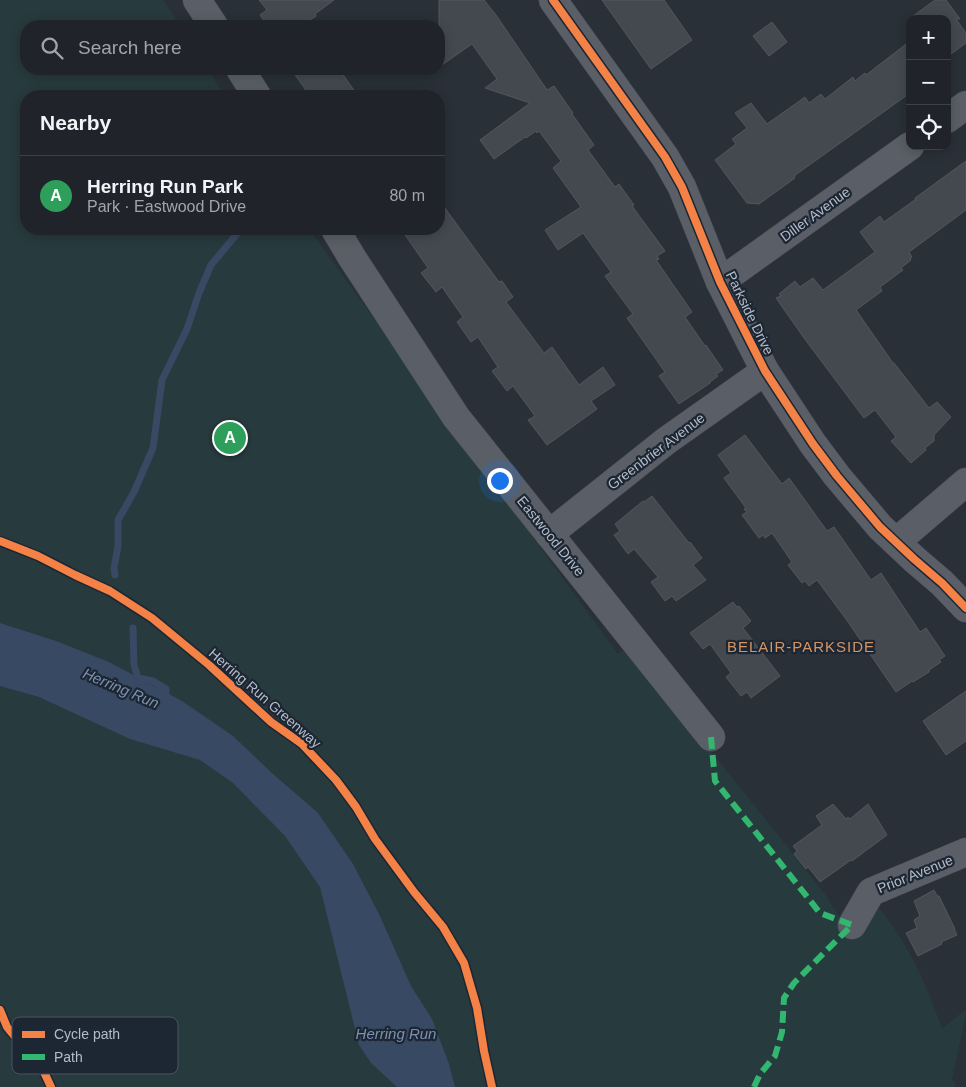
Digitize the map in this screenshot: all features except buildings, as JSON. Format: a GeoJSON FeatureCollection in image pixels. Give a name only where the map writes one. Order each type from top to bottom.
{"type":"FeatureCollection","features":[{"type":"Feature","properties":{"kind":"street"},"geometry":{"type":"LineString","coordinates":[[197,0],[210,20]]}},
{"type":"Feature","properties":{"kind":"street","name":"Parkside Drive"},"geometry":{"type":"LineString","coordinates":[[553,0],[670,164],[682,187],[720,282],[765,370],[814,444],[863,508],[966,608]]}},
{"type":"Feature","properties":{"kind":"street"},"geometry":{"type":"LineString","coordinates":[[244,75],[252,90]]}},
{"type":"Feature","properties":{"kind":"street"},"geometry":{"type":"LineString","coordinates":[[951,116],[966,105]]}},
{"type":"Feature","properties":{"kind":"street","name":"Diller Avenue"},"geometry":{"type":"LineString","coordinates":[[720,282],[906,149]]}},
{"type":"Feature","properties":{"kind":"street","name":"Eastwood Drive"},"geometry":{"type":"LineString","coordinates":[[339,235],[456,417],[711,737]]}},
{"type":"Feature","properties":{"kind":"street","name":"Greenbrier Avenue"},"geometry":{"type":"LineString","coordinates":[[550,534],[666,441],[765,370]]}},
{"type":"Feature","properties":{"kind":"street"},"geometry":{"type":"LineString","coordinates":[[896,542],[966,482]]}},
{"type":"Feature","properties":{"kind":"street","name":"Prior Avenue"},"geometry":{"type":"LineString","coordinates":[[852,925],[871,892],[966,852]]}},
{"type":"Feature","properties":{"kind":"green space"},"geometry":{"type":"Polygon","coordinates":[[[0,0],[163,0],[177,20],[20,20],[20,75],[212,75],[220,90],[20,90],[20,235],[313,235],[618,654],[628,647],[825,894],[844,924],[876,903],[911,957],[928,992],[942,1029],[966,1009],[952,1079],[956,1087],[0,1087],[0,0]]]}},
{"type":"Feature","properties":{"kind":"water","name":"Herring Run"},"geometry":{"type":"Polygon","coordinates":[[[0,623],[56,641],[109,662],[182,701],[233,736],[318,813],[353,864],[380,916],[411,986],[432,1019],[449,1064],[455,1087],[397,1087],[371,1063],[359,1045],[320,887],[285,836],[233,783],[200,760],[130,739],[39,697],[0,686],[0,623]]]}},
{"type":"Feature","properties":{"kind":"waterway"},"geometry":{"type":"LineString","coordinates":[[115,575],[118,520],[134,492],[153,448],[162,380],[187,329],[211,265],[236,235]]}},
{"type":"Feature","properties":{"kind":"waterway"},"geometry":{"type":"LineString","coordinates":[[133,628],[134,665],[138,678],[153,681],[166,689],[166,700]]}},
{"type":"Feature","properties":{"kind":"marked path"},"geometry":{"type":"LineString","coordinates":[[711,737],[715,781],[820,913],[852,925],[794,983],[784,998],[782,1032],[775,1056],[760,1074],[754,1087]]}},
{"type":"Feature","properties":{"kind":"cycle path"},"geometry":{"type":"LineString","coordinates":[[553,0],[665,157],[682,187],[720,282],[765,371],[813,444],[880,527],[942,583],[966,608]]}},
{"type":"Feature","properties":{"kind":"cycle path","name":"Herring Run Greenway"},"geometry":{"type":"LineString","coordinates":[[0,541],[38,556],[110,591],[152,618],[209,665],[271,722],[302,744],[336,780],[356,807],[375,839],[414,892],[443,927],[464,963],[477,1008],[492,1087]]}},
{"type":"Feature","properties":{"kind":"cycle path"},"geometry":{"type":"LineString","coordinates":[[0,1010],[7,1027],[12,1033]]}},
{"type":"Feature","properties":{"kind":"cycle path"},"geometry":{"type":"LineString","coordinates":[[45,1074],[51,1087]]}},
{"type":"Feature","properties":{"kind":"place","name":"Herring Run Park"},"geometry":{"type":"Point","coordinates":[230,438]}},
{"type":"Feature","properties":{"kind":"district","name":"BELAIR-PARKSIDE"},"geometry":{"type":"Point","coordinates":[801,646]}}]}
